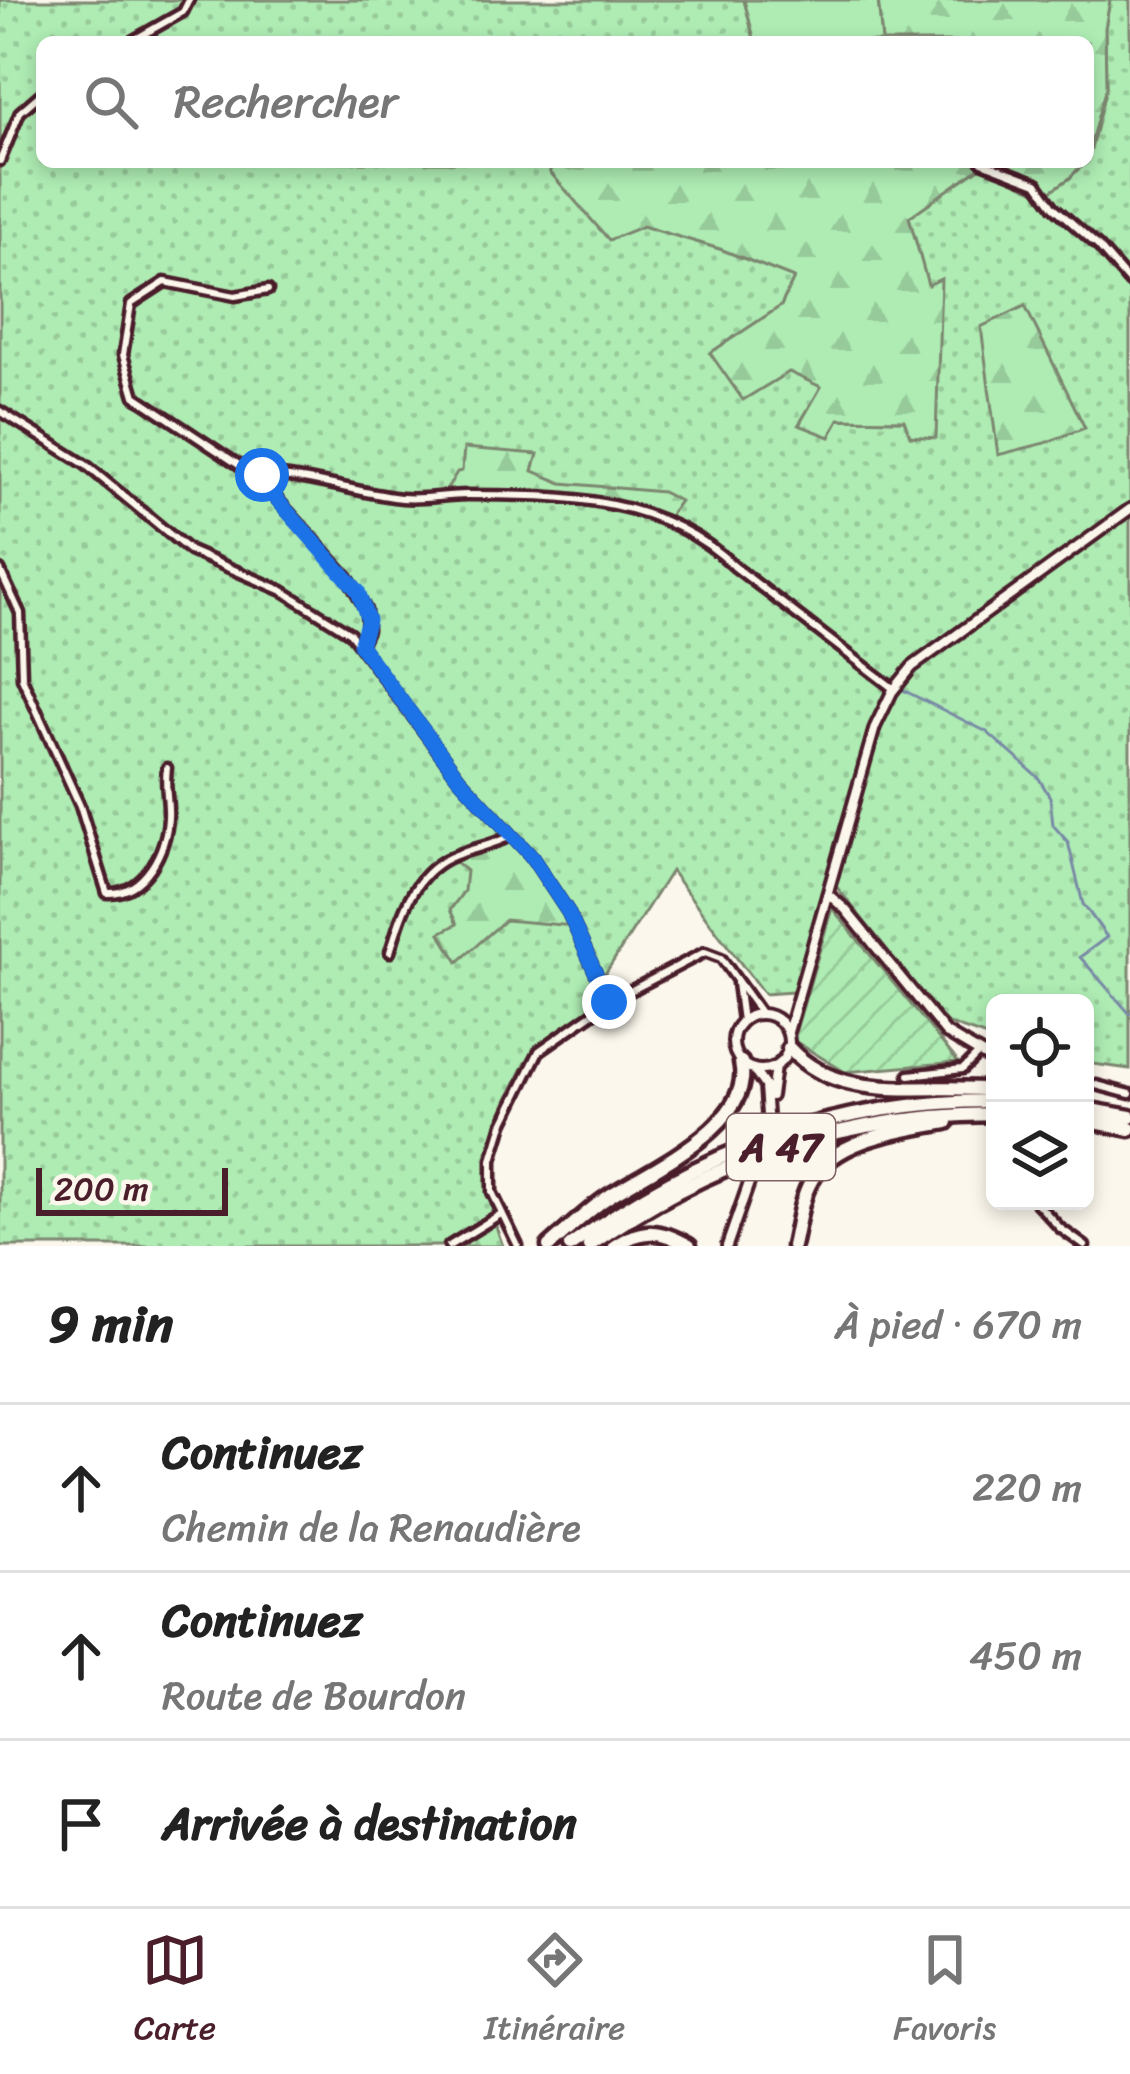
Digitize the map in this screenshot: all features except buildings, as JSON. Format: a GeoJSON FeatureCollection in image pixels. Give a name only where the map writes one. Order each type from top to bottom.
{"type":"FeatureCollection","features":[{"type":"Feature","properties":{"kind":"highway"},"geometry":{"type":"LineString","coordinates":[[789,1048],[816,1071],[853,1085],[986,1090]]}},
{"type":"Feature","properties":{"kind":"highway"},"geometry":{"type":"LineString","coordinates":[[549,1246],[602,1201],[720,1121],[739,1094],[747,1065]]}},
{"type":"Feature","properties":{"kind":"highway","name":"A 47"},"geometry":{"type":"LineString","coordinates":[[570,1246],[650,1190],[708,1160],[772,1136],[882,1109],[986,1103]]}},
{"type":"Feature","properties":{"kind":"highway"},"geometry":{"type":"LineString","coordinates":[[1094,1110],[1130,1117]]}},
{"type":"Feature","properties":{"kind":"highway","name":"A 47"},"geometry":{"type":"LineString","coordinates":[[589,1246],[673,1193],[732,1164],[802,1139],[892,1120],[986,1115]]}},
{"type":"Feature","properties":{"kind":"highway"},"geometry":{"type":"LineString","coordinates":[[793,1246],[811,1181],[832,1157],[883,1136],[986,1117]]}},
{"type":"Feature","properties":{"kind":"highway"},"geometry":{"type":"LineString","coordinates":[[1094,1122],[1130,1129]]}},
{"type":"Feature","properties":{"kind":"highway"},"geometry":{"type":"LineString","coordinates":[[615,1246],[641,1231],[689,1246]]}},
{"type":"Feature","properties":{"kind":"main road"},"geometry":{"type":"LineString","coordinates":[[727,1246],[751,1180],[775,1066],[789,1048],[788,1032],[875,727],[894,689],[912,667],[1130,509]]}},
{"type":"Feature","properties":{"kind":"main road"},"geometry":{"type":"LineString","coordinates":[[828,895],[838,901],[946,1033],[986,1058]]}},
{"type":"Feature","properties":{"kind":"main road"},"geometry":{"type":"LineString","coordinates":[[767,1115],[764,1086],[733,1042],[742,1021],[785,1013],[799,1000]]}},
{"type":"Feature","properties":{"kind":"main road"},"geometry":{"type":"LineString","coordinates":[[774,1017],[788,1032]]}},
{"type":"Feature","properties":{"kind":"main road"},"geometry":{"type":"LineString","coordinates":[[747,1065],[775,1066]]}},
{"type":"Feature","properties":{"kind":"street"},"geometry":{"type":"LineString","coordinates":[[141,36],[183,12],[189,0]]}},
{"type":"Feature","properties":{"kind":"street"},"geometry":{"type":"LineString","coordinates":[[0,161],[20,112],[36,98]]}},
{"type":"Feature","properties":{"kind":"street"},"geometry":{"type":"LineString","coordinates":[[998,168],[1037,183],[1054,207],[1130,283]]}},
{"type":"Feature","properties":{"kind":"street"},"geometry":{"type":"LineString","coordinates":[[268,290],[235,296],[165,282],[131,304],[124,350],[135,396],[257,477],[358,591],[368,620],[360,645]]}},
{"type":"Feature","properties":{"kind":"street"},"geometry":{"type":"LineString","coordinates":[[0,411],[86,465],[190,551],[308,604],[360,645],[448,765],[531,856],[568,912],[607,1004]]}},
{"type":"Feature","properties":{"kind":"street"},"geometry":{"type":"LineString","coordinates":[[257,477],[401,498],[515,496],[616,504],[667,519],[716,548],[894,689]]}},
{"type":"Feature","properties":{"kind":"street"},"geometry":{"type":"LineString","coordinates":[[0,570],[20,613],[22,678],[80,806],[107,893],[125,890],[153,866],[168,821],[167,768]]}},
{"type":"Feature","properties":{"kind":"street"},"geometry":{"type":"LineString","coordinates":[[390,952],[402,908],[431,869],[510,836]]}},
{"type":"Feature","properties":{"kind":"street"},"geometry":{"type":"LineString","coordinates":[[518,1246],[492,1192],[492,1160],[533,1060],[553,1039],[705,952],[716,954],[761,1014]]}},
{"type":"Feature","properties":{"kind":"street"},"geometry":{"type":"LineString","coordinates":[[733,975],[742,1021]]}},
{"type":"Feature","properties":{"kind":"street"},"geometry":{"type":"LineString","coordinates":[[909,1075],[963,1070],[978,1054]]}},
{"type":"Feature","properties":{"kind":"street"},"geometry":{"type":"LineString","coordinates":[[1094,1084],[1130,1094]]}},
{"type":"Feature","properties":{"kind":"street"},"geometry":{"type":"LineString","coordinates":[[1043,1210],[1085,1246]]}},
{"type":"Feature","properties":{"kind":"street"},"geometry":{"type":"LineString","coordinates":[[449,1246],[501,1214]]}},
{"type":"Feature","properties":{"kind":"green space"},"geometry":{"type":"Polygon","coordinates":[[[0,0],[744,0],[753,36],[36,36],[36,168],[551,168],[550,172],[643,226],[794,278],[781,306],[711,353],[789,372],[822,387],[799,424],[905,420],[940,280],[928,286],[909,217],[979,168],[1045,195],[1080,168],[1094,168],[1094,137],[1106,87],[1105,28],[1110,0],[1130,0],[1130,1069],[1094,1064],[1094,994],[986,994],[986,1037],[946,1023],[827,875],[793,992],[764,994],[671,871],[603,977],[603,1003],[540,1044],[511,1092],[489,1168],[491,1205],[503,1246],[0,1246],[0,0]]]}},
{"type":"Feature","properties":{"kind":"green space"},"geometry":{"type":"Polygon","coordinates":[[[744,0],[878,0],[881,36],[753,36],[744,0]]]}},
{"type":"Feature","properties":{"kind":"green space"},"geometry":{"type":"Polygon","coordinates":[[[878,0],[1110,0],[1105,28],[1106,87],[1094,131],[1094,36],[881,36],[878,0]]]}},
{"type":"Feature","properties":{"kind":"green space"},"geometry":{"type":"Polygon","coordinates":[[[551,168],[979,168],[909,217],[928,285],[941,279],[936,438],[910,436],[904,420],[839,419],[830,437],[799,425],[821,387],[789,372],[743,400],[710,353],[781,306],[794,278],[643,226],[609,240],[551,168]]]}},
{"type":"Feature","properties":{"kind":"green space"},"geometry":{"type":"Polygon","coordinates":[[[986,168],[1079,168],[1045,195],[986,168]]]}},
{"type":"Feature","properties":{"kind":"green space"},"geometry":{"type":"Polygon","coordinates":[[[1025,306],[1085,428],[998,455],[981,327],[1025,306]]]}},
{"type":"Feature","properties":{"kind":"green space"},"geometry":{"type":"Polygon","coordinates":[[[464,448],[538,454],[533,471],[562,483],[662,492],[680,501],[667,519],[616,504],[443,496],[462,471],[464,448]]]}},
{"type":"Feature","properties":{"kind":"green space"},"geometry":{"type":"Polygon","coordinates":[[[510,836],[531,856],[574,926],[505,920],[458,962],[440,933],[457,924],[450,910],[464,891],[466,871],[452,859],[510,836]]]}},
{"type":"Feature","properties":{"kind":"green space"},"geometry":{"type":"Polygon","coordinates":[[[832,908],[958,1062],[845,1072],[793,1040],[832,908]]]}},
{"type":"Feature","properties":{"kind":"waterway"},"geometry":{"type":"LineString","coordinates":[[903,690],[987,732],[1038,777],[1050,797],[1053,825],[1068,842],[1083,904],[1107,937],[1080,957],[1130,1014]]}},
{"type":"Feature","properties":{"kind":"route"},"geometry":{"type":"LineString","coordinates":[[262,475],[257,477],[358,591],[368,620],[360,645],[459,778],[531,856],[568,912],[609,1002]]}}]}
